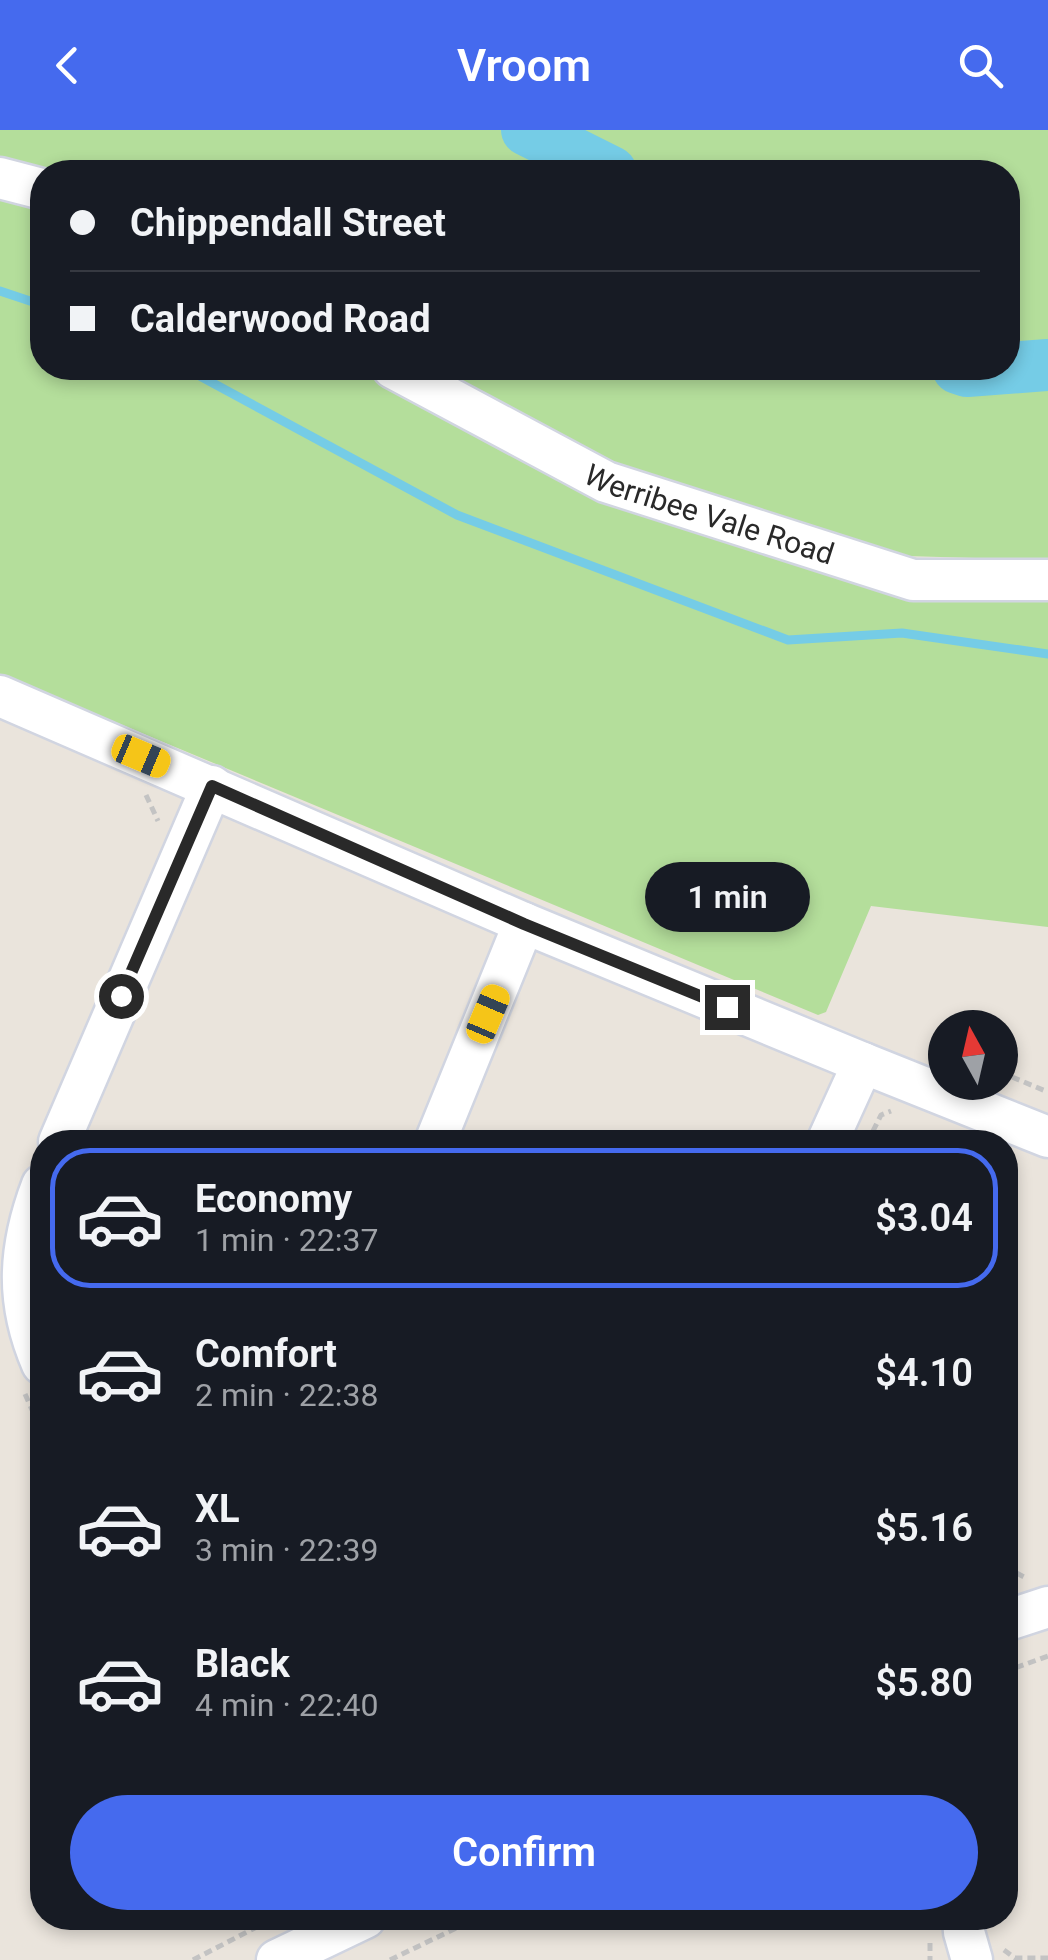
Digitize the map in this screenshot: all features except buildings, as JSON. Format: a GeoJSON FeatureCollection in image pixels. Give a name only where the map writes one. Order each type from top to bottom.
{"type":"FeatureCollection","features":[{"type":"Feature","properties":{"kind":"street"},"geometry":{"type":"LineString","coordinates":[[0,178],[30,186]]}},
{"type":"Feature","properties":{"kind":"street","name":"Werribee Vale Road"},"geometry":{"type":"LineString","coordinates":[[415,380],[606,482],[913,580],[1048,580]]}},
{"type":"Feature","properties":{"kind":"street"},"geometry":{"type":"LineString","coordinates":[[0,696],[524,924],[1048,1137]]}},
{"type":"Feature","properties":{"kind":"street"},"geometry":{"type":"LineString","coordinates":[[64,1130],[212,786]]}},
{"type":"Feature","properties":{"kind":"street"},"geometry":{"type":"LineString","coordinates":[[440,1130],[524,924]]}},
{"type":"Feature","properties":{"kind":"street"},"geometry":{"type":"LineString","coordinates":[[832,1130],[862,1062]]}},
{"type":"Feature","properties":{"kind":"street"},"geometry":{"type":"LineString","coordinates":[[30,1227],[24,1249],[22,1303],[30,1327]]}},
{"type":"Feature","properties":{"kind":"street"},"geometry":{"type":"LineString","coordinates":[[1018,1609],[1042,1590]]}},
{"type":"Feature","properties":{"kind":"street"},"geometry":{"type":"LineString","coordinates":[[277,1960],[318,1930]]}},
{"type":"Feature","properties":{"kind":"street"},"geometry":{"type":"LineString","coordinates":[[964,1930],[987,1955]]}},
{"type":"Feature","properties":{"kind":"path"},"geometry":{"type":"LineString","coordinates":[[145,794],[161,827]]}},
{"type":"Feature","properties":{"kind":"path"},"geometry":{"type":"LineString","coordinates":[[1018,1080],[1048,1092]]}},
{"type":"Feature","properties":{"kind":"path"},"geometry":{"type":"LineString","coordinates":[[1018,1574],[1042,1590]]}},
{"type":"Feature","properties":{"kind":"path"},"geometry":{"type":"LineString","coordinates":[[1018,1667],[1048,1656]]}},
{"type":"Feature","properties":{"kind":"path"},"geometry":{"type":"LineString","coordinates":[[194,1960],[248,1930]]}},
{"type":"Feature","properties":{"kind":"path"},"geometry":{"type":"LineString","coordinates":[[390,1960],[452,1930]]}},
{"type":"Feature","properties":{"kind":"path"},"geometry":{"type":"LineString","coordinates":[[987,1955],[1048,1958]]}},
{"type":"Feature","properties":{"kind":"green space"},"geometry":{"type":"Polygon","coordinates":[[[0,130],[1048,130],[1048,560],[906,556],[611,464],[458,380],[1020,380],[1020,160],[30,160],[30,166],[0,158],[0,130]]]}},
{"type":"Feature","properties":{"kind":"green space"},"geometry":{"type":"Polygon","coordinates":[[[0,194],[30,203],[30,380],[380,380],[604,501],[1048,596],[1048,927],[871,906],[826,1012],[818,1015],[0,674],[0,194]]]}},
{"type":"Feature","properties":{"kind":"waterway"},"geometry":{"type":"LineString","coordinates":[[527,130],[587,160]]}},
{"type":"Feature","properties":{"kind":"waterway"},"geometry":{"type":"LineString","coordinates":[[0,291],[30,301]]}},
{"type":"Feature","properties":{"kind":"waterway"},"geometry":{"type":"LineString","coordinates":[[1020,367],[1048,365]]}},
{"type":"Feature","properties":{"kind":"waterway"},"geometry":{"type":"LineString","coordinates":[[207,380],[457,515],[788,640],[902,633],[1048,654]]}},
{"type":"Feature","properties":{"kind":"route"},"geometry":{"type":"LineString","coordinates":[[121,996],[212,786],[524,924],[727,1007]]}}]}
